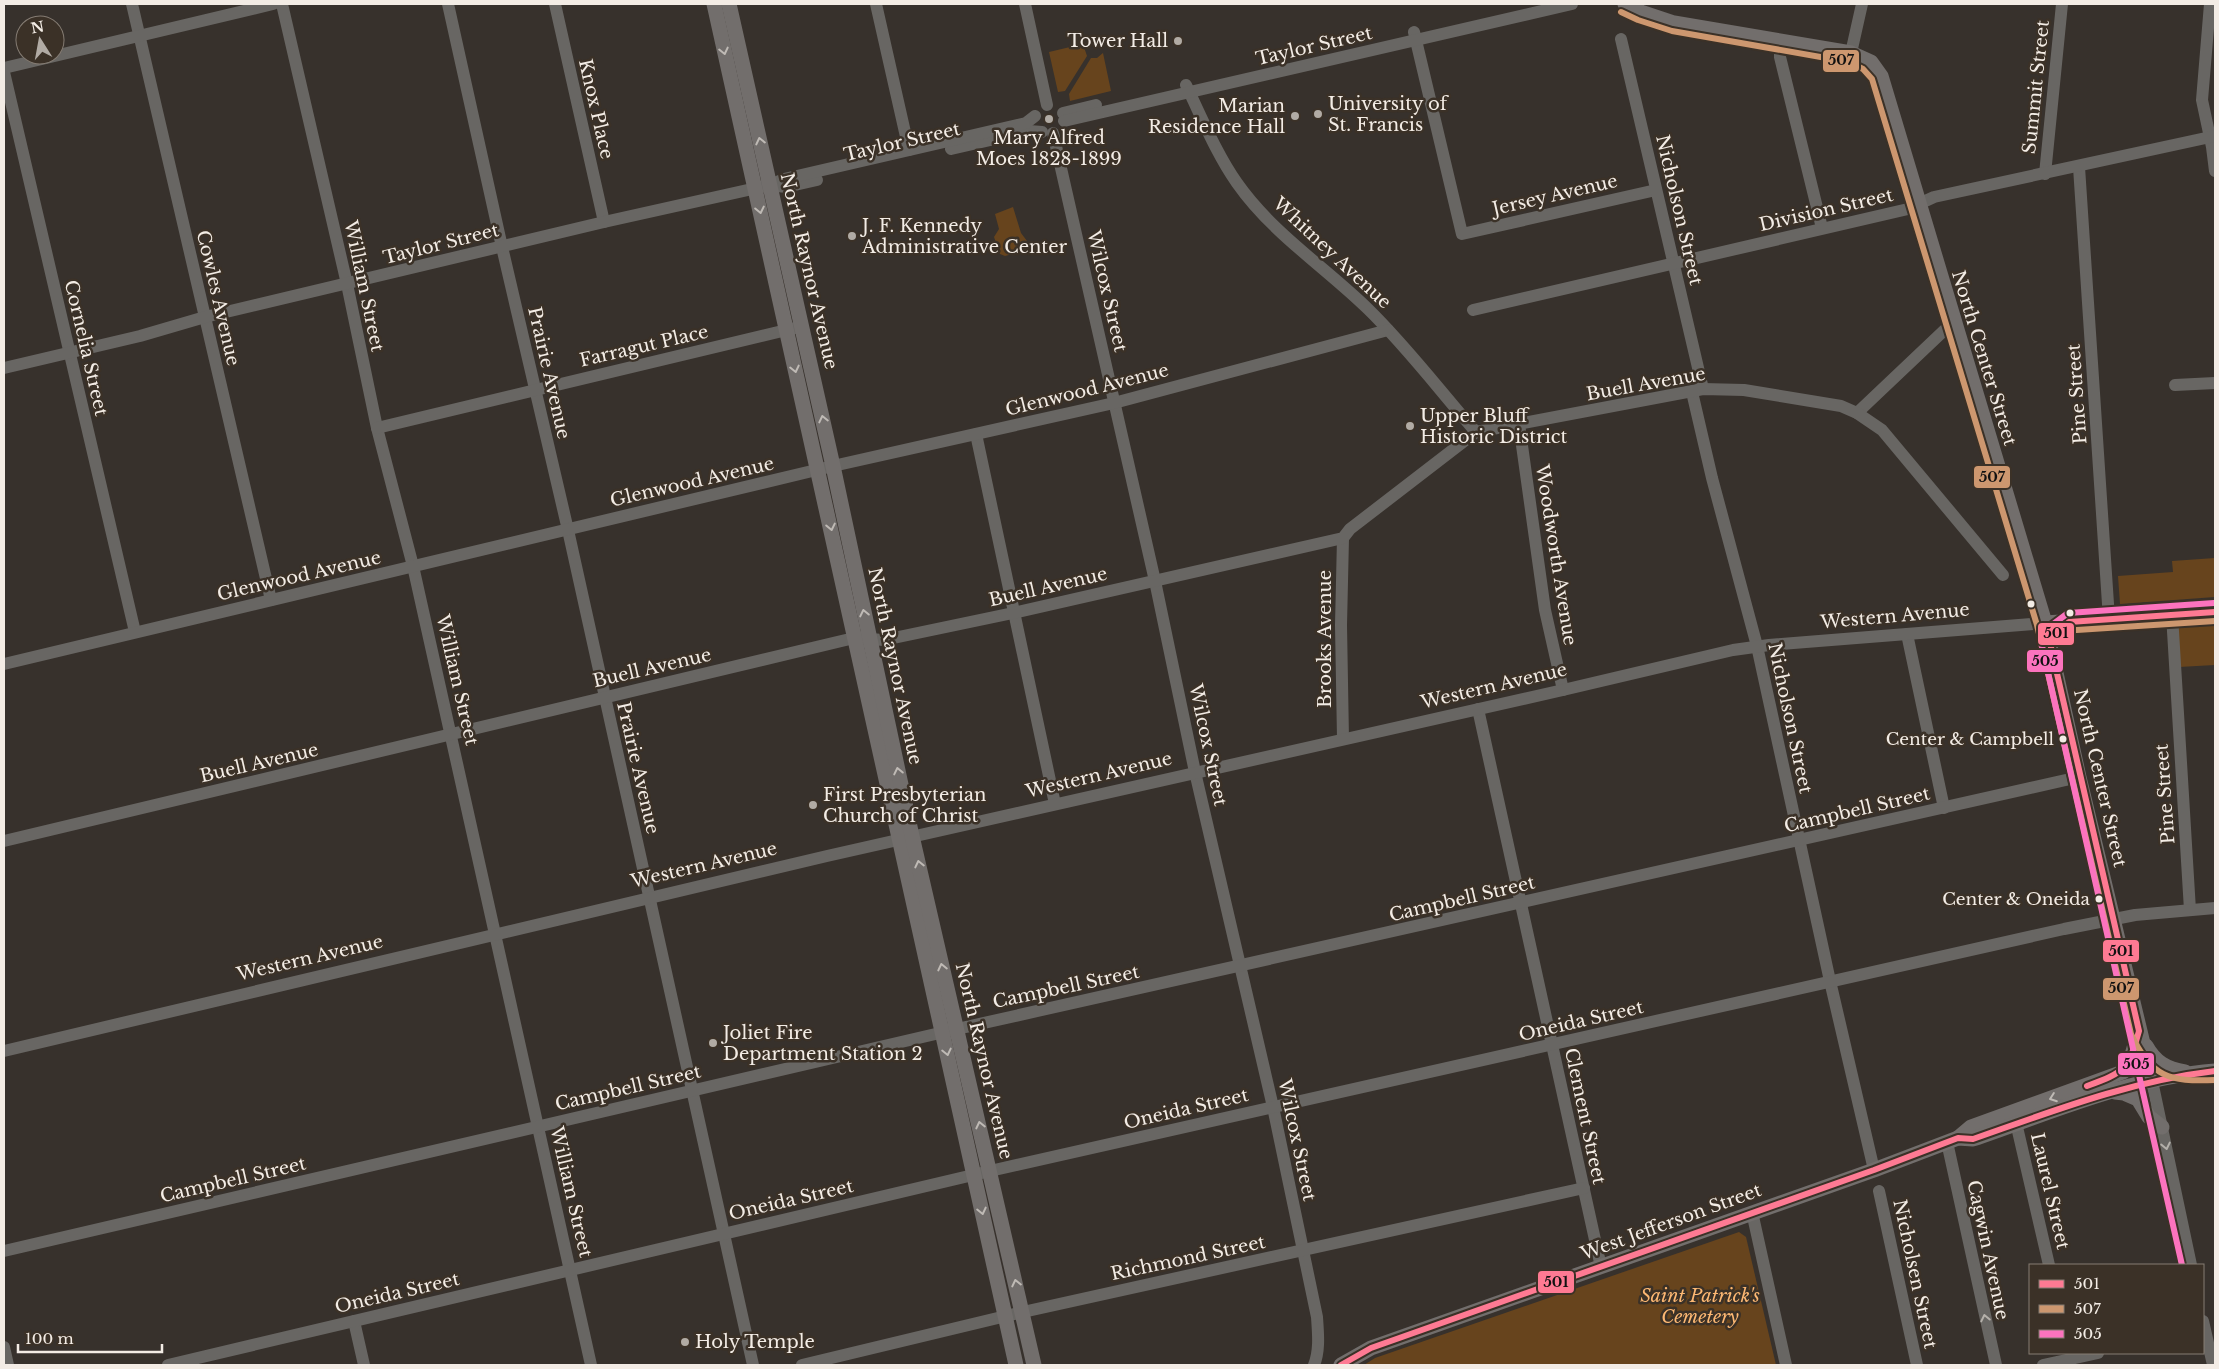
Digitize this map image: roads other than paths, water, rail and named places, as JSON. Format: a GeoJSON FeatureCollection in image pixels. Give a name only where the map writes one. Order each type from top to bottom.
{"type":"FeatureCollection","features":[{"type":"Feature","properties":{"kind":"main road","name":"North Raynor Avenue"},"geometry":{"type":"LineString","coordinates":[[714,4],[786,331],[826,468],[869,638],[906,838]]}},
{"type":"Feature","properties":{"kind":"main road","name":"North Raynor Avenue"},"geometry":{"type":"LineString","coordinates":[[729,4],[802,327],[854,638],[906,838],[950,1031],[990,1171],[1034,1365]]}},
{"type":"Feature","properties":{"kind":"main road","name":"North Center Street"},"geometry":{"type":"LineString","coordinates":[[1625,4],[1641,12],[1674,23],[1851,53],[1871,62],[1881,76],[2045,623],[2079,777],[2152,1081]]}},
{"type":"Feature","properties":{"kind":"main road"},"geometry":{"type":"LineString","coordinates":[[770,258],[786,254]]}},
{"type":"Feature","properties":{"kind":"main road","name":"Western Avenue"},"geometry":{"type":"LineString","coordinates":[[2045,623],[2215,612]]}},
{"type":"Feature","properties":{"kind":"main road"},"geometry":{"type":"LineString","coordinates":[[2050,643],[2058,630],[2069,622]]}},
{"type":"Feature","properties":{"kind":"main road","name":"North Raynor Avenue"},"geometry":{"type":"LineString","coordinates":[[950,1031],[974,1174],[1016,1365]]}},
{"type":"Feature","properties":{"kind":"main road"},"geometry":{"type":"LineString","coordinates":[[2139,1031],[2154,1058],[2166,1068],[2188,1073]]}},
{"type":"Feature","properties":{"kind":"main road"},"geometry":{"type":"LineString","coordinates":[[2015,1118],[2123,1072],[2129,1064],[2139,1031]]}},
{"type":"Feature","properties":{"kind":"main road"},"geometry":{"type":"LineString","coordinates":[[2015,1118],[2152,1081],[2188,1073],[2215,1071]]}},
{"type":"Feature","properties":{"kind":"main road"},"geometry":{"type":"LineString","coordinates":[[2111,1092],[2124,1093],[2138,1100],[2149,1117],[2162,1127]]}},
{"type":"Feature","properties":{"kind":"main road","name":"West Jefferson Street"},"geometry":{"type":"LineString","coordinates":[[1341,1365],[1371,1348],[1874,1170],[1952,1140],[1971,1128],[2015,1118]]}},
{"type":"Feature","properties":{"kind":"street","name":"Cowles Avenue"},"geometry":{"type":"LineString","coordinates":[[132,4],[271,600]]}},
{"type":"Feature","properties":{"kind":"street"},"geometry":{"type":"LineString","coordinates":[[4,68],[273,4]]}},
{"type":"Feature","properties":{"kind":"street","name":"William Street"},"geometry":{"type":"LineString","coordinates":[[282,4],[347,284],[377,428],[413,566],[592,1365]]}},
{"type":"Feature","properties":{"kind":"street","name":"Prairie Avenue"},"geometry":{"type":"LineString","coordinates":[[448,4],[568,530],[753,1365]]}},
{"type":"Feature","properties":{"kind":"street","name":"Knox Place"},"geometry":{"type":"LineString","coordinates":[[555,4],[604,222]]}},
{"type":"Feature","properties":{"kind":"street"},"geometry":{"type":"LineString","coordinates":[[876,4],[909,150]]}},
{"type":"Feature","properties":{"kind":"street"},"geometry":{"type":"LineString","coordinates":[[1025,4],[1047,105]]}},
{"type":"Feature","properties":{"kind":"street","name":"Taylor Street"},"geometry":{"type":"LineString","coordinates":[[1063,117],[1415,36],[1537,4]]}},
{"type":"Feature","properties":{"kind":"street","name":"Taylor Street"},"geometry":{"type":"LineString","coordinates":[[1415,36],[1572,4]]}},
{"type":"Feature","properties":{"kind":"street"},"geometry":{"type":"LineString","coordinates":[[1851,53],[1862,4]]}},
{"type":"Feature","properties":{"kind":"street","name":"Summit Street"},"geometry":{"type":"LineString","coordinates":[[2045,174],[2062,4]]}},
{"type":"Feature","properties":{"kind":"street"},"geometry":{"type":"LineString","coordinates":[[2210,4],[2202,100],[2213,136],[2215,172]]}},
{"type":"Feature","properties":{"kind":"street","name":"Jersey Avenue"},"geometry":{"type":"LineString","coordinates":[[1415,36],[1462,234],[1656,190]]}},
{"type":"Feature","properties":{"kind":"street","name":"Nicholson Street"},"geometry":{"type":"LineString","coordinates":[[1621,39],[1673,263],[1712,478],[1757,646],[1798,841],[1874,1170]]}},
{"type":"Feature","properties":{"kind":"street"},"geometry":{"type":"LineString","coordinates":[[1780,42],[1780,57],[1822,228]]}},
{"type":"Feature","properties":{"kind":"street","name":"Cornelia Street"},"geometry":{"type":"LineString","coordinates":[[4,72],[135,632]]}},
{"type":"Feature","properties":{"kind":"street","name":"Whitney Avenue"},"geometry":{"type":"LineString","coordinates":[[1188,89],[1236,183],[1256,207],[1368,308],[1476,432]]}},
{"type":"Feature","properties":{"kind":"street"},"geometry":{"type":"LineString","coordinates":[[1047,105],[1056,106],[1063,117],[1060,129],[1047,132],[1036,125],[1035,116],[1040,109],[1047,105]]}},
{"type":"Feature","properties":{"kind":"street","name":"Taylor Street"},"geometry":{"type":"LineString","coordinates":[[4,368],[140,336],[205,317],[502,246],[770,185],[784,179],[1026,122],[1035,116]]}},
{"type":"Feature","properties":{"kind":"street","name":"Taylor Street"},"geometry":{"type":"LineString","coordinates":[[770,185],[786,187],[1029,131],[1047,132]]}},
{"type":"Feature","properties":{"kind":"street","name":"Wilcox Street"},"geometry":{"type":"LineString","coordinates":[[1047,132],[1114,403],[1155,581],[1195,772],[1273,1107],[1317,1317],[1319,1338],[1314,1365]]}},
{"type":"Feature","properties":{"kind":"street","name":"Division Street"},"geometry":{"type":"LineString","coordinates":[[1472,310],[1919,205],[1934,197],[2213,136]]}},
{"type":"Feature","properties":{"kind":"street","name":"Pine Street"},"geometry":{"type":"LineString","coordinates":[[2079,166],[2110,619]]}},
{"type":"Feature","properties":{"kind":"street"},"geometry":{"type":"LineString","coordinates":[[1857,413],[1954,322]]}},
{"type":"Feature","properties":{"kind":"street","name":"Farragut Place"},"geometry":{"type":"LineString","coordinates":[[377,428],[802,327]]}},
{"type":"Feature","properties":{"kind":"street","name":"Glenwood Avenue"},"geometry":{"type":"LineString","coordinates":[[4,664],[826,468],[1114,403],[1388,330]]}},
{"type":"Feature","properties":{"kind":"street"},"geometry":{"type":"LineString","coordinates":[[2175,385],[2215,383]]}},
{"type":"Feature","properties":{"kind":"street","name":"Buell Avenue"},"geometry":{"type":"LineString","coordinates":[[4,841],[854,638],[884,640],[1013,613],[1343,538],[1350,529],[1476,432],[1697,390],[1744,390],[1841,406],[1857,413],[1882,430],[2003,575]]}},
{"type":"Feature","properties":{"kind":"street","name":"Woodworth Avenue"},"geometry":{"type":"LineString","coordinates":[[1519,424],[1545,610],[1563,690]]}},
{"type":"Feature","properties":{"kind":"street"},"geometry":{"type":"LineString","coordinates":[[976,434],[1055,804]]}},
{"type":"Feature","properties":{"kind":"street","name":"Brooks Avenue"},"geometry":{"type":"LineString","coordinates":[[1343,538],[1341,625],[1343,739]]}},
{"type":"Feature","properties":{"kind":"street","name":"Pine Street"},"geometry":{"type":"LineString","coordinates":[[2172,615],[2190,910]]}},
{"type":"Feature","properties":{"kind":"street","name":"Western Avenue"},"geometry":{"type":"LineString","coordinates":[[4,1051],[649,897],[1733,650],[1757,646],[2045,623]]}},
{"type":"Feature","properties":{"kind":"street"},"geometry":{"type":"LineString","coordinates":[[1907,634],[1944,808]]}},
{"type":"Feature","properties":{"kind":"street","name":"Clement Street"},"geometry":{"type":"LineString","coordinates":[[1478,709],[1601,1266]]}},
{"type":"Feature","properties":{"kind":"street","name":"Campbell Street"},"geometry":{"type":"LineString","coordinates":[[4,1251],[950,1031],[2079,777]]}},
{"type":"Feature","properties":{"kind":"street","name":"Oneida Street"},"geometry":{"type":"LineString","coordinates":[[168,1365],[974,1174],[1552,1046],[2113,918],[2215,908]]}},
{"type":"Feature","properties":{"kind":"street","name":"North Center Street"},"geometry":{"type":"LineString","coordinates":[[2152,1081],[2191,1264]]}},
{"type":"Feature","properties":{"kind":"street","name":"Laurel Street"},"geometry":{"type":"LineString","coordinates":[[2015,1118],[2049,1264]]}},
{"type":"Feature","properties":{"kind":"street","name":"Cagwin Avenue"},"geometry":{"type":"LineString","coordinates":[[1952,1140],[1996,1365]]}},
{"type":"Feature","properties":{"kind":"street","name":"Richmond Street"},"geometry":{"type":"LineString","coordinates":[[802,1365],[1023,1312],[1584,1188]]}},
{"type":"Feature","properties":{"kind":"street","name":"Nicholsen Street"},"geometry":{"type":"LineString","coordinates":[[1879,1191],[1917,1365]]}},
{"type":"Feature","properties":{"kind":"street"},"geometry":{"type":"LineString","coordinates":[[1752,1212],[1786,1365]]}},
{"type":"Feature","properties":{"kind":"street"},"geometry":{"type":"LineString","coordinates":[[354,1321],[364,1365]]}},
{"type":"Feature","properties":{"kind":"street"},"geometry":{"type":"LineString","coordinates":[[2204,1330],[2213,1365]]}},
{"type":"Feature","properties":{"kind":"street"},"geometry":{"type":"LineString","coordinates":[[4,1347],[8,1365]]}},
{"type":"Feature","properties":{"kind":"street"},"geometry":{"type":"LineString","coordinates":[[2043,1365],[2093,1354]]}},
{"type":"Feature","properties":{"kind":"place","name":"Tower Hall"},"geometry":{"type":"Point","coordinates":[1178,41]}},
{"type":"Feature","properties":{"kind":"place","name":"University of St. Francis"},"geometry":{"type":"Point","coordinates":[1318,114]}},
{"type":"Feature","properties":{"kind":"place","name":"Marian Residence Hall"},"geometry":{"type":"Point","coordinates":[1295,116]}},
{"type":"Feature","properties":{"kind":"place","name":"Mary Alfred Moes 1828-1899"},"geometry":{"type":"Point","coordinates":[1049,119]}},
{"type":"Feature","properties":{"kind":"place","name":"J. F. Kennedy Administrative Center"},"geometry":{"type":"Point","coordinates":[852,236]}},
{"type":"Feature","properties":{"kind":"place","name":"Upper Bluff Historic District"},"geometry":{"type":"Point","coordinates":[1410,426]}},
{"type":"Feature","properties":{"kind":"place","name":"Center & Campbell"},"geometry":{"type":"Point","coordinates":[2063,739]}},
{"type":"Feature","properties":{"kind":"place","name":"First Presbyterian Church of Christ"},"geometry":{"type":"Point","coordinates":[813,805]}},
{"type":"Feature","properties":{"kind":"place","name":"Center & Oneida"},"geometry":{"type":"Point","coordinates":[2099,899]}},
{"type":"Feature","properties":{"kind":"place","name":"Joliet Fire Department Station 2"},"geometry":{"type":"Point","coordinates":[713,1043]}},
{"type":"Feature","properties":{"kind":"place","name":"Holy Temple"},"geometry":{"type":"Point","coordinates":[685,1342]}},
{"type":"Feature","properties":{"kind":"park label","name":"Saint Patrick's Cemetery"},"geometry":{"type":"Point","coordinates":[1700,1306]}}]}
